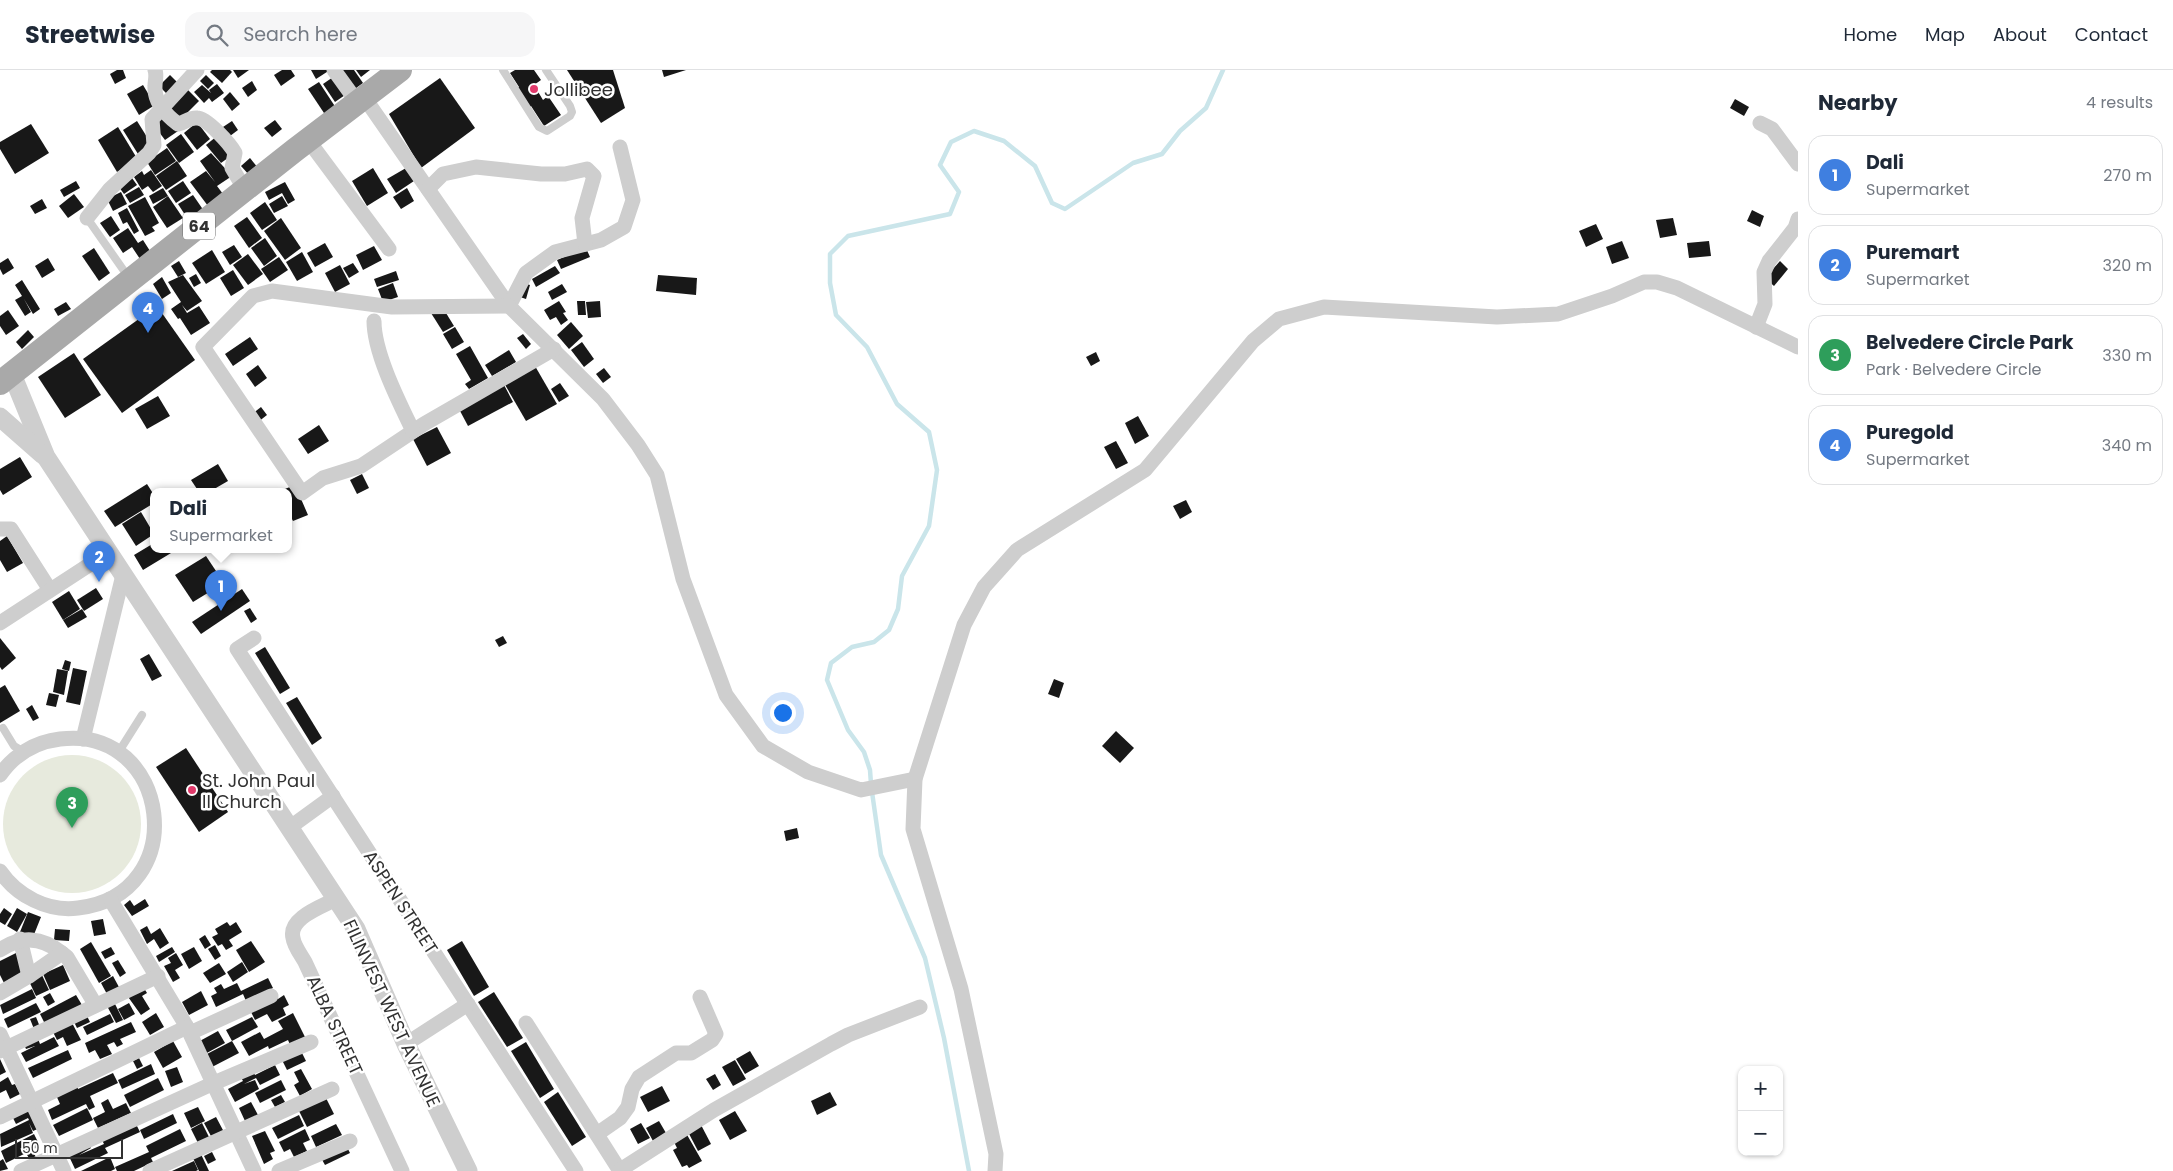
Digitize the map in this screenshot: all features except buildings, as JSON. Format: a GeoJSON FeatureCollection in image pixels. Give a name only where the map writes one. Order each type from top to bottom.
{"type":"FeatureCollection","features":[{"type":"Feature","properties":{"kind":"main road","name":"64"},"geometry":{"type":"LineString","coordinates":[[3,380],[400,70]]}},
{"type":"Feature","properties":{"kind":"street"},"geometry":{"type":"LineString","coordinates":[[156,70],[156,96],[163,108],[178,124],[194,117],[202,119],[230,145],[235,153],[232,168],[245,190]]}},
{"type":"Feature","properties":{"kind":"street"},"geometry":{"type":"LineString","coordinates":[[87,218],[110,189],[149,153],[154,144],[152,119],[197,70]]}},
{"type":"Feature","properties":{"kind":"street"},"geometry":{"type":"LineString","coordinates":[[334,70],[352,95],[364,97],[509,306],[603,399],[638,445],[657,475],[683,579],[726,695],[762,746],[808,772],[861,790],[908,780]]}},
{"type":"Feature","properties":{"kind":"street"},"geometry":{"type":"LineString","coordinates":[[1760,124],[1772,130],[1798,164]]}},
{"type":"Feature","properties":{"kind":"street"},"geometry":{"type":"LineString","coordinates":[[308,140],[389,249]]}},
{"type":"Feature","properties":{"kind":"street"},"geometry":{"type":"LineString","coordinates":[[509,306],[526,273],[555,252],[601,240],[624,227],[633,200],[620,147]]}},
{"type":"Feature","properties":{"kind":"street"},"geometry":{"type":"LineString","coordinates":[[428,189],[443,174],[476,166],[541,174],[564,174],[586,168],[594,176],[582,218],[585,244]]}},
{"type":"Feature","properties":{"kind":"street"},"geometry":{"type":"LineString","coordinates":[[1756,327],[1765,304],[1764,272],[1769,261],[1795,228],[1798,219]]}},
{"type":"Feature","properties":{"kind":"street"},"geometry":{"type":"LineString","coordinates":[[995,1171],[996,1154],[961,989],[913,829],[908,780],[964,625],[984,587],[1017,550],[1146,470],[1253,341],[1279,319],[1324,307],[1497,316],[1558,314],[1612,296],[1644,282],[1657,282],[1677,288],[1798,347]]}},
{"type":"Feature","properties":{"kind":"street"},"geometry":{"type":"LineString","coordinates":[[509,306],[392,307],[272,291],[253,296],[203,347],[302,493],[323,478],[361,466],[414,431],[554,349]]}},
{"type":"Feature","properties":{"kind":"street"},"geometry":{"type":"LineString","coordinates":[[374,320],[375,334],[385,366],[414,431]]}},
{"type":"Feature","properties":{"kind":"street","name":"FILINVEST WEST AVENUE"},"geometry":{"type":"LineString","coordinates":[[3,380],[46,457],[356,929],[406,1044],[468,1171]]}},
{"type":"Feature","properties":{"kind":"street","name":"FILINVEST WEST AVENUE"},"geometry":{"type":"LineString","coordinates":[[0,417],[46,457]]}},
{"type":"Feature","properties":{"kind":"street"},"geometry":{"type":"LineString","coordinates":[[0,529],[10,529],[50,590]]}},
{"type":"Feature","properties":{"kind":"street"},"geometry":{"type":"LineString","coordinates":[[0,623],[109,552]]}},
{"type":"Feature","properties":{"kind":"street"},"geometry":{"type":"LineString","coordinates":[[83,739],[124,575]]}},
{"type":"Feature","properties":{"kind":"street","name":"ASPEN STREET"},"geometry":{"type":"LineString","coordinates":[[254,638],[237,649],[576,1171]]}},
{"type":"Feature","properties":{"kind":"street"},"geometry":{"type":"LineString","coordinates":[[0,775],[24,752],[52,740],[83,739],[102,744],[118,753],[136,769],[148,789],[156,823],[153,846],[144,868],[129,886],[110,899],[81,908],[51,907],[29,898],[1,873]]}},
{"type":"Feature","properties":{"kind":"street"},"geometry":{"type":"LineString","coordinates":[[289,828],[333,796]]}},
{"type":"Feature","properties":{"kind":"street"},"geometry":{"type":"LineString","coordinates":[[110,899],[189,1030],[254,1171]]}},
{"type":"Feature","properties":{"kind":"street","name":"ALBA STREET"},"geometry":{"type":"LineString","coordinates":[[336,899],[297,921],[292,929],[293,939],[402,1171]]}},
{"type":"Feature","properties":{"kind":"street"},"geometry":{"type":"LineString","coordinates":[[0,950],[11,942],[20,939],[51,945],[67,957],[87,990],[94,1006]]}},
{"type":"Feature","properties":{"kind":"street"},"geometry":{"type":"LineString","coordinates":[[20,939],[29,976]]}},
{"type":"Feature","properties":{"kind":"street"},"geometry":{"type":"LineString","coordinates":[[0,993],[62,953]]}},
{"type":"Feature","properties":{"kind":"street"},"geometry":{"type":"LineString","coordinates":[[3,1050],[158,976]]}},
{"type":"Feature","properties":{"kind":"street"},"geometry":{"type":"LineString","coordinates":[[0,1117],[189,1030],[271,996]]}},
{"type":"Feature","properties":{"kind":"street"},"geometry":{"type":"LineString","coordinates":[[597,1134],[620,1118],[628,1106],[632,1089],[639,1076],[676,1053],[691,1053],[712,1040],[716,1034],[700,996]]}},
{"type":"Feature","properties":{"kind":"street"},"geometry":{"type":"LineString","coordinates":[[406,1044],[468,1004]]}},
{"type":"Feature","properties":{"kind":"street"},"geometry":{"type":"LineString","coordinates":[[526,1023],[620,1170],[714,1110],[831,1044],[848,1035],[920,1007]]}},
{"type":"Feature","properties":{"kind":"street"},"geometry":{"type":"LineString","coordinates":[[0,1034],[3,1050],[32,1102],[64,1171]]}},
{"type":"Feature","properties":{"kind":"street"},"geometry":{"type":"LineString","coordinates":[[21,1171],[214,1083],[311,1042]]}},
{"type":"Feature","properties":{"kind":"street"},"geometry":{"type":"LineString","coordinates":[[150,1171],[332,1089]]}},
{"type":"Feature","properties":{"kind":"street"},"geometry":{"type":"LineString","coordinates":[[279,1171],[350,1141]]}},
{"type":"Feature","properties":{"kind":"lane"},"geometry":{"type":"LineString","coordinates":[[502,70],[539,127],[547,130],[570,116],[572,112],[546,70]]}},
{"type":"Feature","properties":{"kind":"lane"},"geometry":{"type":"LineString","coordinates":[[87,218],[131,280]]}},
{"type":"Feature","properties":{"kind":"lane"},"geometry":{"type":"LineString","coordinates":[[118,753],[142,715]]}},
{"type":"Feature","properties":{"kind":"lane"},"geometry":{"type":"LineString","coordinates":[[3,728],[14,746],[24,752]]}},
{"type":"Feature","properties":{"kind":"shaded area"},"geometry":{"type":"Polygon","coordinates":[[[72,755],[98,760],[121,775],[136,798],[141,824],[136,850],[121,873],[98,888],[72,893],[46,888],[23,873],[8,850],[3,824],[8,798],[23,775],[46,760],[72,755]]]}},
{"type":"Feature","properties":{"kind":"waterway"},"geometry":{"type":"LineString","coordinates":[[871,784],[870,770],[864,752],[848,730],[827,680],[831,663],[852,647],[874,642],[889,630],[898,609],[902,576],[929,526],[937,470],[929,432],[897,404],[867,347],[836,315],[830,283],[830,254],[848,236],[950,214],[959,192],[940,165],[951,142],[974,131],[1004,141],[1035,166],[1052,203],[1065,209],[1133,163],[1162,154],[1180,131],[1206,108],[1223,70]]}},
{"type":"Feature","properties":{"kind":"waterway"},"geometry":{"type":"LineString","coordinates":[[872,792],[881,855],[925,958],[944,1038],[969,1171]]}},
{"type":"Feature","properties":{"kind":"place","name":"Jollibee"},"geometry":{"type":"Point","coordinates":[534,89]}},
{"type":"Feature","properties":{"kind":"place","name":"Puregold"},"geometry":{"type":"Point","coordinates":[148,333]}},
{"type":"Feature","properties":{"kind":"place","name":"Puremart"},"geometry":{"type":"Point","coordinates":[99,582]}},
{"type":"Feature","properties":{"kind":"place","name":"Dali"},"geometry":{"type":"Point","coordinates":[221,611]}},
{"type":"Feature","properties":{"kind":"place","name":"St. John Paul II Church"},"geometry":{"type":"Point","coordinates":[192,790]}},
{"type":"Feature","properties":{"kind":"place","name":"Belvedere Circle Park"},"geometry":{"type":"Point","coordinates":[72,828]}}]}
